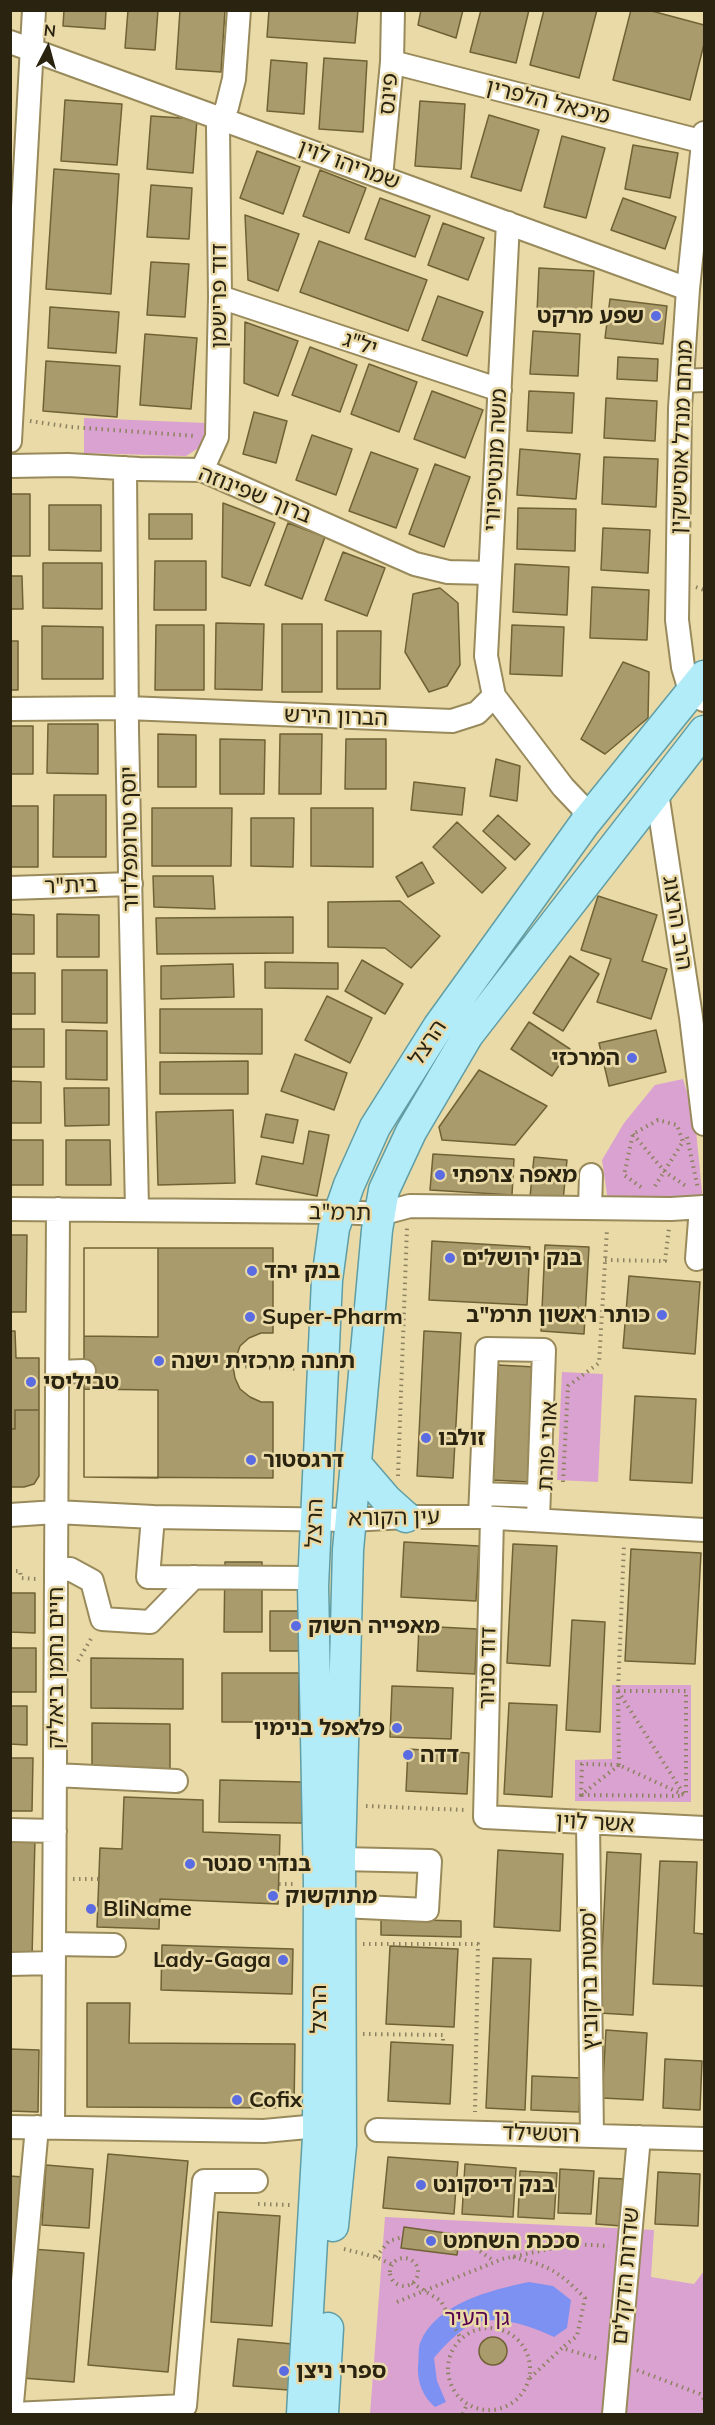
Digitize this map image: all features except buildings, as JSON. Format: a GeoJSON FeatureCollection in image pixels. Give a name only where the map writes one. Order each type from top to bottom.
{"type":"FeatureCollection","features":[{"type":"Feature","properties":{"kind":"main road","name":"הרצל"},"geometry":{"type":"LineString","coordinates":[[302,2415],[318,2138],[319,1885],[313,1586],[327,1280],[334,1228],[375,1127],[431,1037],[585,823],[700,690]]}},
{"type":"Feature","properties":{"kind":"main road","name":"הרצל"},"geometry":{"type":"LineString","coordinates":[[323,2415],[330,2246],[318,2138],[342,2034],[340,1859],[350,1520],[373,1264],[384,1190],[411,1132],[468,1035],[705,731]]}},
{"type":"Feature","properties":{"kind":"main road"},"geometry":{"type":"LineString","coordinates":[[356,1464],[396,1508]]}},
{"type":"Feature","properties":{"kind":"street"},"geometry":{"type":"LineString","coordinates":[[10,441],[34,10]]}},
{"type":"Feature","properties":{"kind":"street","name":"דוד פרישמן"},"geometry":{"type":"LineString","coordinates":[[202,470],[218,437],[220,297],[218,134],[234,80],[239,10]]}},
{"type":"Feature","properties":{"kind":"street","name":"פינס"},"geometry":{"type":"LineString","coordinates":[[381,177],[392,62],[393,10]]}},
{"type":"Feature","properties":{"kind":"street","name":"שמריהו לוין"},"geometry":{"type":"LineString","coordinates":[[10,42],[688,288]]}},
{"type":"Feature","properties":{"kind":"street","name":"מיכאל הלפרין"},"geometry":{"type":"LineString","coordinates":[[392,62],[704,139]]}},
{"type":"Feature","properties":{"kind":"street","name":"מנחם מנדל אוסישקין"},"geometry":{"type":"LineString","coordinates":[[700,690],[683,668],[677,620],[682,381],[688,288],[704,139]]}},
{"type":"Feature","properties":{"kind":"street","name":"משה מונטיפיורי"},"geometry":{"type":"LineString","coordinates":[[494,696],[486,656],[508,223]]}},
{"type":"Feature","properties":{"kind":"street","name":"יל\"ג"},"geometry":{"type":"LineString","coordinates":[[220,297],[500,390]]}},
{"type":"Feature","properties":{"kind":"street"},"geometry":{"type":"LineString","coordinates":[[682,381],[705,380]]}},
{"type":"Feature","properties":{"kind":"street","name":"ברוך שפינוזה"},"geometry":{"type":"LineString","coordinates":[[10,466],[68,465],[202,470],[415,564],[448,572],[490,573]]}},
{"type":"Feature","properties":{"kind":"street","name":"יוסף טרומפלדור"},"geometry":{"type":"LineString","coordinates":[[125,468],[127,708],[137,1209]]}},
{"type":"Feature","properties":{"kind":"street","name":"מנחם מנדל אוסישקין"},"geometry":{"type":"LineString","coordinates":[[680,634],[696,661],[705,668]]}},
{"type":"Feature","properties":{"kind":"street"},"geometry":{"type":"LineString","coordinates":[[494,696],[563,787],[583,808],[585,823]]}},
{"type":"Feature","properties":{"kind":"street","name":"הברון הירש"},"geometry":{"type":"LineString","coordinates":[[10,709],[127,708],[452,721],[477,713],[494,696]]}},
{"type":"Feature","properties":{"kind":"street","name":"הרב הרצוג"},"geometry":{"type":"LineString","coordinates":[[657,793],[698,1017],[696,1130]]}},
{"type":"Feature","properties":{"kind":"street","name":"בית\"ר"},"geometry":{"type":"LineString","coordinates":[[10,888],[131,884]]}},
{"type":"Feature","properties":{"kind":"street"},"geometry":{"type":"LineString","coordinates":[[591,1175],[599,1208]]}},
{"type":"Feature","properties":{"kind":"street","name":"תרמ\"ב"},"geometry":{"type":"LineString","coordinates":[[10,1209],[380,1214],[410,1206],[671,1209],[703,1207]]}},
{"type":"Feature","properties":{"kind":"street"},"geometry":{"type":"LineString","coordinates":[[697,1259],[703,1207]]}},
{"type":"Feature","properties":{"kind":"street","name":"חיים נחמן ביאליק"},"geometry":{"type":"LineString","coordinates":[[12,2415],[45,2127],[54,1954],[58,1209]]}},
{"type":"Feature","properties":{"kind":"street","name":"דוד סניור"},"geometry":{"type":"LineString","coordinates":[[475,1814],[486,1518],[481,1494],[487,1349],[544,1350],[538,1496]]}},
{"type":"Feature","properties":{"kind":"street"},"geometry":{"type":"LineString","coordinates":[[58,1372],[84,1371]]}},
{"type":"Feature","properties":{"kind":"street"},"geometry":{"type":"LineString","coordinates":[[481,1494],[538,1496],[538,1520]]}},
{"type":"Feature","properties":{"kind":"street","name":"עין הקורא"},"geometry":{"type":"LineString","coordinates":[[10,1515],[56,1512],[153,1517],[350,1520],[396,1508],[486,1518],[705,1530]]}},
{"type":"Feature","properties":{"kind":"street"},"geometry":{"type":"LineString","coordinates":[[153,1517],[148,1577],[308,1578],[313,1586]]}},
{"type":"Feature","properties":{"kind":"street"},"geometry":{"type":"LineString","coordinates":[[56,1575],[70,1569],[92,1581],[102,1619],[150,1622],[194,1577]]}},
{"type":"Feature","properties":{"kind":"street"},"geometry":{"type":"LineString","coordinates":[[55,1775],[176,1781]]}},
{"type":"Feature","properties":{"kind":"street","name":"אשר לוין"},"geometry":{"type":"LineString","coordinates":[[475,1814],[705,1828]]}},
{"type":"Feature","properties":{"kind":"street","name":"סמטת ברקוביץ'"},"geometry":{"type":"LineString","coordinates":[[584,1822],[588,1893],[592,2136]]}},
{"type":"Feature","properties":{"kind":"street"},"geometry":{"type":"LineString","coordinates":[[10,1830],[55,1831]]}},
{"type":"Feature","properties":{"kind":"street"},"geometry":{"type":"LineString","coordinates":[[340,1859],[430,1861],[427,1910],[341,1906]]}},
{"type":"Feature","properties":{"kind":"street"},"geometry":{"type":"LineString","coordinates":[[10,1964],[54,1954],[114,1945]]}},
{"type":"Feature","properties":{"kind":"street"},"geometry":{"type":"LineString","coordinates":[[10,2127],[264,2131],[318,2138]]}},
{"type":"Feature","properties":{"kind":"street","name":"רוטשילד"},"geometry":{"type":"LineString","coordinates":[[377,2130],[705,2139]]}},
{"type":"Feature","properties":{"kind":"street","name":"שדרות הדקלים"},"geometry":{"type":"LineString","coordinates":[[614,2415],[639,2137]]}},
{"type":"Feature","properties":{"kind":"street"},"geometry":{"type":"LineString","coordinates":[[12,2415],[185,2406],[204,2181],[256,2181]]}},
{"type":"Feature","properties":{"kind":"path"},"geometry":{"type":"LineString","coordinates":[[12,418],[71,427],[218,437]]}},
{"type":"Feature","properties":{"kind":"path"},"geometry":{"type":"LineString","coordinates":[[642,1187],[624,1175],[633,1134],[658,1120],[677,1125],[683,1142]]}},
{"type":"Feature","properties":{"kind":"path"},"geometry":{"type":"LineString","coordinates":[[633,1134],[665,1172],[699,1195],[696,1130]]}},
{"type":"Feature","properties":{"kind":"path"},"geometry":{"type":"LineString","coordinates":[[656,1186],[678,1151]]}},
{"type":"Feature","properties":{"kind":"path"},"geometry":{"type":"LineString","coordinates":[[396,1508],[407,1230],[410,1206]]}},
{"type":"Feature","properties":{"kind":"path","name":"אורי פורת"},"geometry":{"type":"LineString","coordinates":[[561,1521],[568,1386],[599,1363],[605,1260],[599,1208]]}},
{"type":"Feature","properties":{"kind":"path"},"geometry":{"type":"LineString","coordinates":[[605,1260],[665,1262],[671,1209]]}},
{"type":"Feature","properties":{"kind":"path"},"geometry":{"type":"LineString","coordinates":[[233,1366],[302,1369]]}},
{"type":"Feature","properties":{"kind":"path"},"geometry":{"type":"LineString","coordinates":[[620,1765],[618,1691],[625,1526]]}},
{"type":"Feature","properties":{"kind":"path"},"geometry":{"type":"LineString","coordinates":[[10,1571],[20,1571],[21,1578],[56,1575]]}},
{"type":"Feature","properties":{"kind":"path"},"geometry":{"type":"LineString","coordinates":[[74,1667],[102,1619]]}},
{"type":"Feature","properties":{"kind":"path"},"geometry":{"type":"LineString","coordinates":[[618,1691],[686,1691],[686,1796]]}},
{"type":"Feature","properties":{"kind":"path"},"geometry":{"type":"LineString","coordinates":[[618,1691],[686,1796]]}},
{"type":"Feature","properties":{"kind":"path"},"geometry":{"type":"LineString","coordinates":[[584,1822],[581,1796],[582,1764],[620,1765],[686,1796]]}},
{"type":"Feature","properties":{"kind":"path"},"geometry":{"type":"LineString","coordinates":[[581,1796],[620,1765]]}},
{"type":"Feature","properties":{"kind":"path"},"geometry":{"type":"LineString","coordinates":[[581,1796],[686,1796]]}},
{"type":"Feature","properties":{"kind":"path"},"geometry":{"type":"LineString","coordinates":[[341,1805],[475,1814]]}},
{"type":"Feature","properties":{"kind":"path"},"geometry":{"type":"LineString","coordinates":[[342,1944],[478,1944],[474,2132]]}},
{"type":"Feature","properties":{"kind":"path"},"geometry":{"type":"LineString","coordinates":[[342,2034],[443,2036],[443,2044]]}},
{"type":"Feature","properties":{"kind":"path"},"geometry":{"type":"LineString","coordinates":[[376,2257],[389,2241],[403,2237]]}},
{"type":"Feature","properties":{"kind":"path"},"geometry":{"type":"LineString","coordinates":[[458,2244],[471,2245],[495,2262]]}},
{"type":"Feature","properties":{"kind":"path"},"geometry":{"type":"LineString","coordinates":[[398,2302],[511,2257],[573,2244],[629,2247]]}},
{"type":"Feature","properties":{"kind":"path"},"geometry":{"type":"LineString","coordinates":[[330,2246],[376,2257],[391,2264]]}},
{"type":"Feature","properties":{"kind":"path"},"geometry":{"type":"LineString","coordinates":[[391,2264],[402,2257],[412,2260],[418,2268],[418,2273],[412,2283]]}},
{"type":"Feature","properties":{"kind":"path"},"geometry":{"type":"LineString","coordinates":[[511,2257],[544,2264],[566,2279],[585,2298],[577,2336],[529,2379]]}},
{"type":"Feature","properties":{"kind":"path"},"geometry":{"type":"LineString","coordinates":[[391,2264],[390,2273],[393,2282],[401,2286],[412,2283],[441,2301],[460,2337]]}},
{"type":"Feature","properties":{"kind":"path"},"geometry":{"type":"LineString","coordinates":[[487,2328],[512,2335],[521,2343],[530,2366],[529,2379],[524,2391],[516,2400],[505,2407],[486,2409],[467,2404],[457,2395],[448,2371],[449,2358],[460,2337],[487,2328]]}},
{"type":"Feature","properties":{"kind":"path"},"geometry":{"type":"LineString","coordinates":[[562,2348],[618,2366],[625,2366],[700,2394],[705,2399]]}},
{"type":"Feature","properties":{"kind":"path"},"geometry":{"type":"LineString","coordinates":[[463,2415],[467,2404]]}},
{"type":"Feature","properties":{"kind":"green space"},"geometry":{"type":"Polygon","coordinates":[[[84,418],[207,423],[200,447],[186,456],[84,453],[84,418]]]}},
{"type":"Feature","properties":{"kind":"green space"},"geometry":{"type":"Polygon","coordinates":[[[683,1079],[695,1120],[703,1202],[608,1201],[602,1160],[624,1123],[655,1085],[683,1079]]]}},
{"type":"Feature","properties":{"kind":"green space"},"geometry":{"type":"Polygon","coordinates":[[[562,1372],[603,1374],[598,1482],[557,1480],[562,1372]]]}},
{"type":"Feature","properties":{"kind":"green space"},"geometry":{"type":"Polygon","coordinates":[[[612,1685],[691,1685],[691,1802],[575,1801],[575,1760],[612,1759],[612,1685]]]}},
{"type":"Feature","properties":{"kind":"green space","name":"גן העיר"},"geometry":{"type":"Polygon","coordinates":[[[385,2217],[654,2230],[651,2277],[694,2284],[704,2271],[704,2414],[370,2414],[385,2217]]]}},
{"type":"Feature","properties":{"kind":"water"},"geometry":{"type":"Polygon","coordinates":[[[529,2282],[553,2286],[571,2300],[567,2328],[554,2337],[507,2321],[487,2320],[472,2324],[454,2337],[434,2358],[437,2381],[446,2402],[435,2407],[424,2394],[418,2372],[420,2343],[428,2329],[438,2318],[466,2300],[529,2282]]]}},
{"type":"Feature","properties":{"kind":"place","name":"שפע מרקט"},"geometry":{"type":"Point","coordinates":[656,316]}},
{"type":"Feature","properties":{"kind":"place","name":"המרכזי"},"geometry":{"type":"Point","coordinates":[632,1058]}},
{"type":"Feature","properties":{"kind":"place","name":"מאפה צרפתי"},"geometry":{"type":"Point","coordinates":[440,1175]}},
{"type":"Feature","properties":{"kind":"place","name":"בנק ירושלים"},"geometry":{"type":"Point","coordinates":[450,1258]}},
{"type":"Feature","properties":{"kind":"place","name":"בנק יהד"},"geometry":{"type":"Point","coordinates":[252,1271]}},
{"type":"Feature","properties":{"kind":"place","name":"כותר ראשון תרמ\"ב"},"geometry":{"type":"Point","coordinates":[662,1315]}},
{"type":"Feature","properties":{"kind":"place","name":"Super-Pharm"},"geometry":{"type":"Point","coordinates":[250,1317]}},
{"type":"Feature","properties":{"kind":"place","name":"תחנה מרכזית ישנה"},"geometry":{"type":"Point","coordinates":[159,1361]}},
{"type":"Feature","properties":{"kind":"place","name":"טביליסי"},"geometry":{"type":"Point","coordinates":[31,1382]}},
{"type":"Feature","properties":{"kind":"place","name":"זולבו"},"geometry":{"type":"Point","coordinates":[426,1438]}},
{"type":"Feature","properties":{"kind":"place","name":"דרגסטור"},"geometry":{"type":"Point","coordinates":[251,1460]}},
{"type":"Feature","properties":{"kind":"place","name":"מאפייה השוק"},"geometry":{"type":"Point","coordinates":[296,1626]}},
{"type":"Feature","properties":{"kind":"place","name":"פלאפל בנימין"},"geometry":{"type":"Point","coordinates":[397,1728]}},
{"type":"Feature","properties":{"kind":"place","name":"דדה"},"geometry":{"type":"Point","coordinates":[408,1755]}},
{"type":"Feature","properties":{"kind":"place","name":"בנדרי סנטר"},"geometry":{"type":"Point","coordinates":[190,1864]}},
{"type":"Feature","properties":{"kind":"place","name":"מתוקשוק"},"geometry":{"type":"Point","coordinates":[273,1896]}},
{"type":"Feature","properties":{"kind":"place","name":"BliName"},"geometry":{"type":"Point","coordinates":[91,1909]}},
{"type":"Feature","properties":{"kind":"place","name":"Lady-Gaga"},"geometry":{"type":"Point","coordinates":[283,1960]}},
{"type":"Feature","properties":{"kind":"place","name":"Cofix"},"geometry":{"type":"Point","coordinates":[237,2100]}},
{"type":"Feature","properties":{"kind":"place","name":"בנק דיסקונט"},"geometry":{"type":"Point","coordinates":[421,2185]}},
{"type":"Feature","properties":{"kind":"place","name":"סככת השחמט"},"geometry":{"type":"Point","coordinates":[431,2241]}},
{"type":"Feature","properties":{"kind":"place","name":"ספרי ניצן"},"geometry":{"type":"Point","coordinates":[284,2371]}}]}
